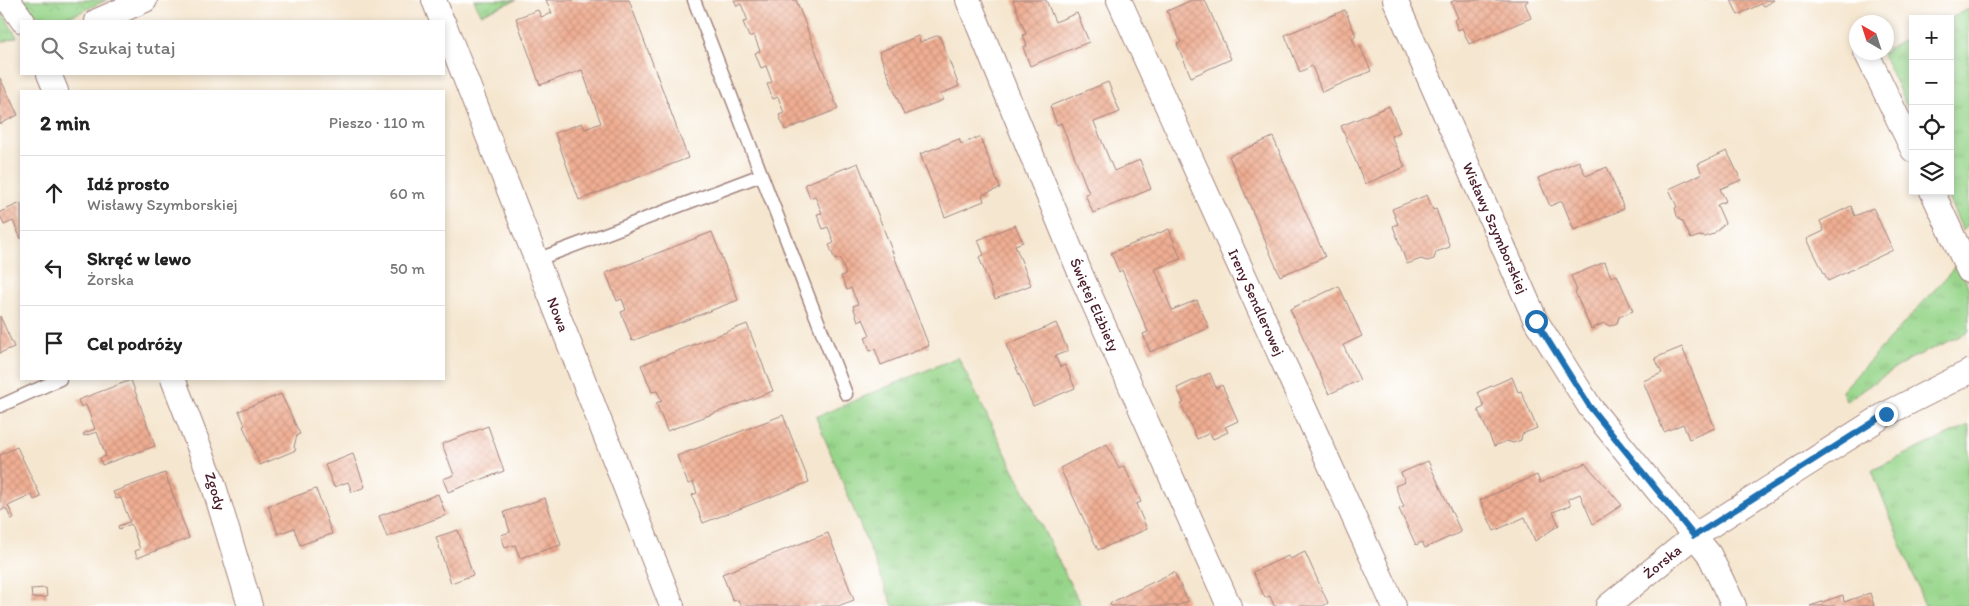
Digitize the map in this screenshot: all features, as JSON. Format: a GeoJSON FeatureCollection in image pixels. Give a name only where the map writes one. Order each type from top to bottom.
{"type":"FeatureCollection","features":[{"type":"Feature","properties":{"kind":"street"},"geometry":{"type":"LineString","coordinates":[[8,0],[21,20]]}},
{"type":"Feature","properties":{"kind":"street"},"geometry":{"type":"LineString","coordinates":[[99,20],[145,0]]}},
{"type":"Feature","properties":{"kind":"street","name":"Nowa"},"geometry":{"type":"LineString","coordinates":[[434,0],[442,20]]}},
{"type":"Feature","properties":{"kind":"street","name":"Świętej Elżbiety"},"geometry":{"type":"LineString","coordinates":[[968,0],[1081,275],[1229,606]]}},
{"type":"Feature","properties":{"kind":"street","name":"Ireny Sendlerowej"},"geometry":{"type":"LineString","coordinates":[[1120,0],[1394,606]]}},
{"type":"Feature","properties":{"kind":"street","name":"Wisławy Szymborskiej"},"geometry":{"type":"LineString","coordinates":[[1395,0],[1536,321],[1590,407],[1694,536]]}},
{"type":"Feature","properties":{"kind":"street","name":"Nowa"},"geometry":{"type":"LineString","coordinates":[[445,28],[672,606]]}},
{"type":"Feature","properties":{"kind":"street"},"geometry":{"type":"LineString","coordinates":[[1870,60],[1909,142]]}},
{"type":"Feature","properties":{"kind":"street"},"geometry":{"type":"LineString","coordinates":[[48,75],[56,90]]}},
{"type":"Feature","properties":{"kind":"street"},"geometry":{"type":"LineString","coordinates":[[1934,195],[1964,244],[1969,272]]}},
{"type":"Feature","properties":{"kind":"street","name":"Żorska"},"geometry":{"type":"LineString","coordinates":[[1608,606],[1694,536],[1886,414],[1969,372]]}},
{"type":"Feature","properties":{"kind":"street","name":"Zgody"},"geometry":{"type":"LineString","coordinates":[[173,380],[213,482],[250,606]]}},
{"type":"Feature","properties":{"kind":"street","name":"Żorska"},"geometry":{"type":"LineString","coordinates":[[1694,536],[1709,554],[1734,606]]}},
{"type":"Feature","properties":{"kind":"lane"},"geometry":{"type":"LineString","coordinates":[[694,0],[846,394]]}},
{"type":"Feature","properties":{"kind":"lane"},"geometry":{"type":"LineString","coordinates":[[536,260],[762,175]]}},
{"type":"Feature","properties":{"kind":"lane"},"geometry":{"type":"LineString","coordinates":[[0,406],[58,380]]}},
{"type":"Feature","properties":{"kind":"green space"},"geometry":{"type":"Polygon","coordinates":[[[23,0],[107,0],[73,15],[52,19],[41,17],[32,11],[23,0]]]}},
{"type":"Feature","properties":{"kind":"green space"},"geometry":{"type":"Polygon","coordinates":[[[474,0],[516,0],[481,14],[474,0]]]}},
{"type":"Feature","properties":{"kind":"green space"},"geometry":{"type":"Polygon","coordinates":[[[0,9],[17,37],[0,43],[0,9]]]}},
{"type":"Feature","properties":{"kind":"green space"},"geometry":{"type":"Polygon","coordinates":[[[1969,9],[1969,224],[1963,231],[1947,195],[1954,195],[1954,16],[1969,9]]]}},
{"type":"Feature","properties":{"kind":"green space"},"geometry":{"type":"Polygon","coordinates":[[[1909,38],[1909,111],[1885,60],[1894,60],[1894,46],[1909,38]]]}},
{"type":"Feature","properties":{"kind":"green space"},"geometry":{"type":"Polygon","coordinates":[[[1959,263],[1969,289],[1969,332],[1908,360],[1846,401],[1842,391],[1959,263]]]}},
{"type":"Feature","properties":{"kind":"green space"},"geometry":{"type":"Polygon","coordinates":[[[958,357],[1081,606],[893,606],[816,417],[958,357]]]}},
{"type":"Feature","properties":{"kind":"green space"},"geometry":{"type":"Polygon","coordinates":[[[1969,425],[1969,606],[1925,606],[1872,470],[1969,425]]]}},
{"type":"Feature","properties":{"kind":"building"},"geometry":{"type":"Polygon","coordinates":[[[546,0],[629,0],[688,158],[579,200],[555,133],[582,123],[585,129],[601,123],[582,70],[540,85],[516,18],[538,10],[541,17],[552,13],[546,0]]]}},
{"type":"Feature","properties":{"kind":"building"},"geometry":{"type":"Polygon","coordinates":[[[734,0],[796,0],[838,109],[785,130],[779,115],[784,113],[778,97],[773,99],[767,84],[772,82],[766,66],[761,68],[755,53],[760,51],[754,35],[749,37],[743,22],[748,21],[741,4],[737,6],[734,0]]]}},
{"type":"Feature","properties":{"kind":"building"},"geometry":{"type":"Polygon","coordinates":[[[1013,0],[1046,0],[1055,22],[1077,13],[1089,42],[1030,66],[1023,47],[1027,46],[1023,35],[1026,34],[1013,0]]]}},
{"type":"Feature","properties":{"kind":"building"},"geometry":{"type":"Polygon","coordinates":[[[1192,0],[1205,0],[1231,59],[1191,77],[1177,44],[1181,42],[1167,11],[1192,0]]]}},
{"type":"Feature","properties":{"kind":"building"},"geometry":{"type":"Polygon","coordinates":[[[1456,0],[1528,0],[1525,3],[1531,18],[1469,44],[1462,28],[1458,30],[1454,20],[1458,18],[1451,2],[1456,0]]]}},
{"type":"Feature","properties":{"kind":"building"},"geometry":{"type":"Polygon","coordinates":[[[1731,0],[1774,0],[1765,6],[1761,4],[1738,15],[1731,0]]]}},
{"type":"Feature","properties":{"kind":"building"},"geometry":{"type":"Polygon","coordinates":[[[1345,10],[1356,36],[1352,38],[1356,48],[1360,46],[1371,71],[1322,92],[1312,66],[1300,72],[1285,35],[1345,10]]]}},
{"type":"Feature","properties":{"kind":"building"},"geometry":{"type":"Polygon","coordinates":[[[939,35],[959,86],[941,94],[943,100],[904,115],[879,52],[918,36],[920,42],[939,35]]]}},
{"type":"Feature","properties":{"kind":"building"},"geometry":{"type":"Polygon","coordinates":[[[0,78],[18,115],[0,124],[0,78]]]}},
{"type":"Feature","properties":{"kind":"building"},"geometry":{"type":"Polygon","coordinates":[[[1108,82],[1120,112],[1094,122],[1114,171],[1140,160],[1151,189],[1093,213],[1085,194],[1089,193],[1061,123],[1057,125],[1050,106],[1108,82]]]}},
{"type":"Feature","properties":{"kind":"building"},"geometry":{"type":"Polygon","coordinates":[[[1389,106],[1400,132],[1391,136],[1405,167],[1365,184],[1341,126],[1389,106]]]}},
{"type":"Feature","properties":{"kind":"building"},"geometry":{"type":"Polygon","coordinates":[[[980,137],[1000,188],[982,195],[984,201],[945,217],[920,154],[959,139],[961,144],[980,137]]]}},
{"type":"Feature","properties":{"kind":"building"},"geometry":{"type":"Polygon","coordinates":[[[1273,137],[1325,257],[1280,276],[1229,156],[1273,137]]]}},
{"type":"Feature","properties":{"kind":"building"},"geometry":{"type":"Polygon","coordinates":[[[1727,151],[1741,180],[1720,189],[1726,201],[1717,205],[1725,223],[1713,234],[1691,239],[1682,220],[1677,216],[1675,208],[1677,207],[1669,189],[1702,174],[1698,164],[1727,151]]]}},
{"type":"Feature","properties":{"kind":"building"},"geometry":{"type":"Polygon","coordinates":[[[1579,161],[1586,176],[1607,167],[1624,209],[1574,230],[1562,201],[1550,206],[1538,178],[1579,161]]]}},
{"type":"Feature","properties":{"kind":"building"},"geometry":{"type":"Polygon","coordinates":[[[858,163],[929,346],[881,365],[875,349],[870,351],[865,337],[870,335],[863,319],[858,321],[853,306],[858,304],[851,288],[847,290],[841,276],[846,274],[840,258],[835,260],[829,245],[834,243],[828,227],[823,229],[817,214],[822,213],[815,196],[810,198],[805,184],[858,163]]]}},
{"type":"Feature","properties":{"kind":"building"},"geometry":{"type":"Polygon","coordinates":[[[1427,195],[1433,210],[1436,209],[1450,247],[1436,252],[1434,259],[1427,261],[1421,259],[1407,264],[1393,226],[1398,224],[1392,209],[1427,195]]]}},
{"type":"Feature","properties":{"kind":"building"},"geometry":{"type":"Polygon","coordinates":[[[20,203],[20,237],[13,221],[4,225],[0,212],[20,203]]]}},
{"type":"Feature","properties":{"kind":"building"},"geometry":{"type":"Polygon","coordinates":[[[1851,206],[1855,216],[1873,208],[1893,250],[1828,281],[1807,239],[1824,231],[1820,221],[1851,206]]]}},
{"type":"Feature","properties":{"kind":"building"},"geometry":{"type":"Polygon","coordinates":[[[1015,225],[1023,242],[1015,245],[1031,285],[995,299],[979,257],[984,255],[978,240],[1015,225]]]}},
{"type":"Feature","properties":{"kind":"building"},"geometry":{"type":"Polygon","coordinates":[[[1169,229],[1181,259],[1155,269],[1172,310],[1197,300],[1209,328],[1150,352],[1143,334],[1148,332],[1122,270],[1119,272],[1111,253],[1169,229]]]}},
{"type":"Feature","properties":{"kind":"building"},"geometry":{"type":"Polygon","coordinates":[[[712,232],[738,300],[632,341],[621,312],[626,310],[622,299],[617,301],[606,273],[712,232]]]}},
{"type":"Feature","properties":{"kind":"building"},"geometry":{"type":"Polygon","coordinates":[[[1605,262],[1611,277],[1617,275],[1633,311],[1619,317],[1617,323],[1610,326],[1604,323],[1591,329],[1575,292],[1577,291],[1571,276],[1605,262]]]}},
{"type":"Feature","properties":{"kind":"building"},"geometry":{"type":"Polygon","coordinates":[[[1339,286],[1362,336],[1343,345],[1360,380],[1329,394],[1290,309],[1339,286]]]}},
{"type":"Feature","properties":{"kind":"building"},"geometry":{"type":"Polygon","coordinates":[[[0,316],[14,347],[0,353],[0,316]]]}},
{"type":"Feature","properties":{"kind":"building"},"geometry":{"type":"Polygon","coordinates":[[[1056,323],[1068,351],[1055,356],[1060,367],[1065,365],[1075,388],[1033,406],[1006,345],[1056,323]]]}},
{"type":"Feature","properties":{"kind":"building"},"geometry":{"type":"Polygon","coordinates":[[[747,324],[773,391],[667,431],[656,403],[662,401],[657,391],[652,392],[641,365],[747,324]]]}},
{"type":"Feature","properties":{"kind":"building"},"geometry":{"type":"Polygon","coordinates":[[[1682,347],[1715,428],[1689,439],[1683,424],[1664,432],[1643,381],[1662,373],[1655,358],[1682,347]]]}},
{"type":"Feature","properties":{"kind":"building"},"geometry":{"type":"Polygon","coordinates":[[[1210,373],[1216,388],[1222,385],[1238,421],[1225,427],[1228,432],[1213,439],[1210,433],[1197,439],[1181,404],[1184,403],[1177,388],[1210,373]]]}},
{"type":"Feature","properties":{"kind":"building"},"geometry":{"type":"Polygon","coordinates":[[[1512,377],[1518,392],[1521,391],[1537,428],[1522,434],[1521,440],[1513,443],[1507,441],[1494,446],[1478,410],[1484,407],[1478,392],[1512,377]]]}},
{"type":"Feature","properties":{"kind":"building"},"geometry":{"type":"Polygon","coordinates":[[[131,380],[155,446],[102,465],[100,458],[106,456],[97,432],[84,436],[83,434],[95,429],[86,405],[81,407],[78,400],[131,380]]]}},
{"type":"Feature","properties":{"kind":"building"},"geometry":{"type":"Polygon","coordinates":[[[281,394],[300,434],[297,435],[294,447],[296,450],[260,465],[243,426],[245,425],[239,411],[281,394]]]}},
{"type":"Feature","properties":{"kind":"building"},"geometry":{"type":"Polygon","coordinates":[[[783,415],[809,482],[703,523],[692,495],[697,493],[693,482],[688,484],[677,456],[783,415]]]}},
{"type":"Feature","properties":{"kind":"building"},"geometry":{"type":"Polygon","coordinates":[[[488,426],[504,471],[448,492],[443,479],[454,475],[442,444],[488,426]]]}},
{"type":"Feature","properties":{"kind":"building"},"geometry":{"type":"Polygon","coordinates":[[[1107,444],[1119,469],[1124,466],[1141,502],[1136,504],[1147,529],[1098,550],[1060,468],[1107,444]]]}},
{"type":"Feature","properties":{"kind":"building"},"geometry":{"type":"Polygon","coordinates":[[[17,447],[41,497],[34,500],[32,495],[8,506],[14,518],[11,519],[6,508],[0,511],[0,455],[17,447]]]}},
{"type":"Feature","properties":{"kind":"building"},"geometry":{"type":"Polygon","coordinates":[[[353,454],[365,487],[352,492],[348,482],[334,487],[325,465],[353,454]]]}},
{"type":"Feature","properties":{"kind":"building"},"geometry":{"type":"Polygon","coordinates":[[[1428,461],[1461,532],[1425,548],[1422,542],[1416,545],[1399,509],[1404,507],[1395,486],[1405,482],[1401,473],[1428,461]]]}},
{"type":"Feature","properties":{"kind":"building"},"geometry":{"type":"Polygon","coordinates":[[[1585,463],[1622,505],[1593,524],[1580,494],[1568,499],[1571,505],[1553,512],[1559,525],[1535,541],[1525,517],[1494,531],[1480,500],[1537,475],[1540,483],[1585,463]]]}},
{"type":"Feature","properties":{"kind":"building"},"geometry":{"type":"Polygon","coordinates":[[[165,473],[189,538],[137,558],[135,551],[140,549],[131,524],[119,529],[118,526],[130,522],[121,498],[116,499],[113,492],[165,473]]]}},
{"type":"Feature","properties":{"kind":"building"},"geometry":{"type":"Polygon","coordinates":[[[316,489],[332,534],[300,545],[294,528],[278,534],[268,506],[316,489]]]}},
{"type":"Feature","properties":{"kind":"building"},"geometry":{"type":"Polygon","coordinates":[[[438,494],[446,515],[387,537],[379,516],[438,494]]]}},
{"type":"Feature","properties":{"kind":"building"},"geometry":{"type":"Polygon","coordinates":[[[545,498],[561,545],[520,558],[515,545],[505,548],[501,535],[510,532],[504,512],[545,498]]]}},
{"type":"Feature","properties":{"kind":"building"},"geometry":{"type":"Polygon","coordinates":[[[458,530],[473,575],[451,583],[436,537],[458,530]]]}},
{"type":"Feature","properties":{"kind":"building"},"geometry":{"type":"Polygon","coordinates":[[[828,533],[854,600],[838,606],[741,606],[738,600],[733,601],[722,574],[828,533]]]}},
{"type":"Feature","properties":{"kind":"building"},"geometry":{"type":"Polygon","coordinates":[[[1305,552],[1328,603],[1323,606],[1274,606],[1270,596],[1265,598],[1253,572],[1288,556],[1290,559],[1305,552]]]}},
{"type":"Feature","properties":{"kind":"building"},"geometry":{"type":"Polygon","coordinates":[[[1174,572],[1188,601],[1177,606],[1111,606],[1110,603],[1174,572]]]}},
{"type":"Feature","properties":{"kind":"building"},"geometry":{"type":"Polygon","coordinates":[[[46,588],[47,597],[32,598],[31,589],[46,588]]]}},
{"type":"Feature","properties":{"kind":"building"},"geometry":{"type":"Polygon","coordinates":[[[1870,593],[1874,606],[1810,606],[1843,595],[1844,602],[1870,593]]]}},
{"type":"Feature","properties":{"kind":"route"},"geometry":{"type":"LineString","coordinates":[[1536,321],[1590,407],[1694,536],[1886,414]]}}]}
